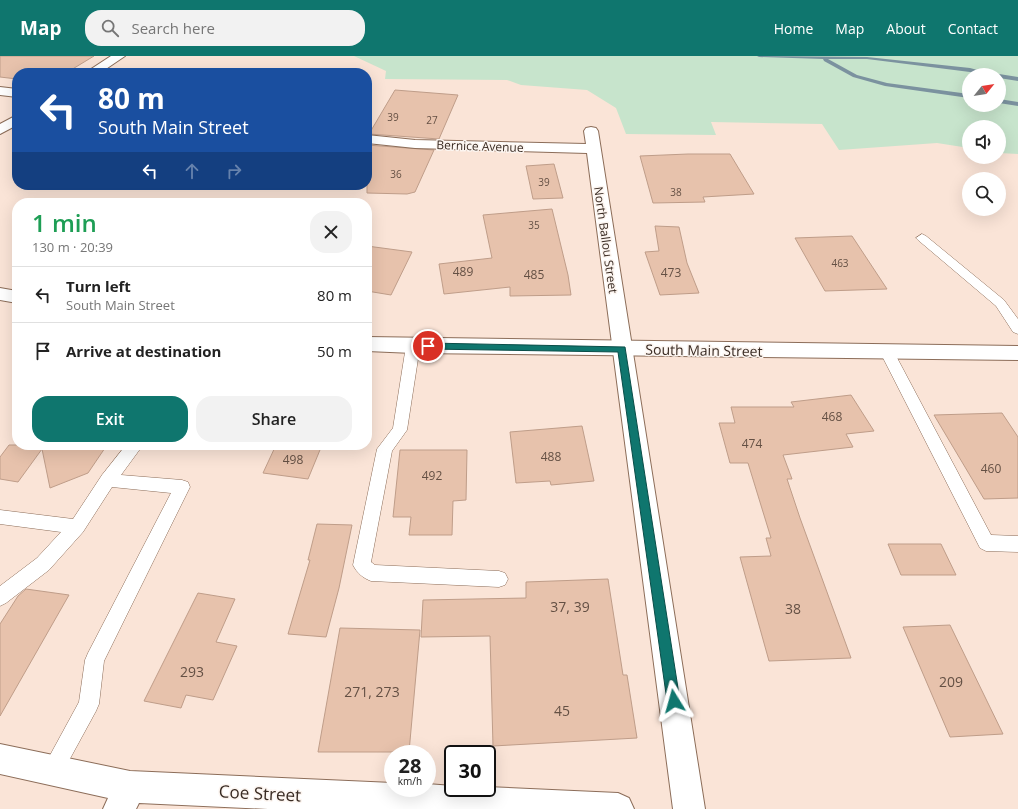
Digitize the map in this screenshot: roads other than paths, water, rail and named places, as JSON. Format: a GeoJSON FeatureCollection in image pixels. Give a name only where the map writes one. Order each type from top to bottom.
{"type":"FeatureCollection","features":[{"type":"Feature","properties":{"kind":"street"},"geometry":{"type":"LineString","coordinates":[[99,68],[119,56]]}},
{"type":"Feature","properties":{"kind":"street"},"geometry":{"type":"LineString","coordinates":[[0,91],[12,93]]}},
{"type":"Feature","properties":{"kind":"street"},"geometry":{"type":"LineString","coordinates":[[0,130],[12,122]]}},
{"type":"Feature","properties":{"kind":"street","name":"North Ballou Street"},"geometry":{"type":"LineString","coordinates":[[591,131],[592,149],[689,809]]}},
{"type":"Feature","properties":{"kind":"street","name":"Bernice Avenue"},"geometry":{"type":"LineString","coordinates":[[372,140],[415,144],[592,149]]}},
{"type":"Feature","properties":{"kind":"street"},"geometry":{"type":"LineString","coordinates":[[0,294],[12,296]]}},
{"type":"Feature","properties":{"kind":"street","name":"South Main Street"},"geometry":{"type":"LineString","coordinates":[[372,344],[622,349],[1018,353]]}},
{"type":"Feature","properties":{"kind":"street","name":"Coe Street"},"geometry":{"type":"LineString","coordinates":[[0,759],[53,770],[124,798],[618,809]]}},
{"type":"Feature","properties":{"kind":"lane"},"geometry":{"type":"LineString","coordinates":[[922,238],[1000,303],[1018,329]]}},
{"type":"Feature","properties":{"kind":"lane"},"geometry":{"type":"LineString","coordinates":[[413,346],[400,430],[385,449],[362,565],[371,573],[499,579]]}},
{"type":"Feature","properties":{"kind":"lane"},"geometry":{"type":"LineString","coordinates":[[887,352],[986,543],[1018,544]]}},
{"type":"Feature","properties":{"kind":"lane"},"geometry":{"type":"LineString","coordinates":[[0,597],[43,564],[77,527],[108,480],[131,450]]}},
{"type":"Feature","properties":{"kind":"lane"},"geometry":{"type":"LineString","coordinates":[[53,770],[89,704],[95,660],[182,487],[108,480]]}},
{"type":"Feature","properties":{"kind":"lane"},"geometry":{"type":"LineString","coordinates":[[0,517],[77,527]]}},
{"type":"Feature","properties":{"kind":"waterway"},"geometry":{"type":"LineString","coordinates":[[759,56],[867,58],[962,69]]}},
{"type":"Feature","properties":{"kind":"waterway"},"geometry":{"type":"LineString","coordinates":[[825,58],[826,60],[855,76],[887,85],[962,95]]}},
{"type":"Feature","properties":{"kind":"waterway"},"geometry":{"type":"LineString","coordinates":[[1006,77],[1018,79]]}},
{"type":"Feature","properties":{"kind":"waterway"},"geometry":{"type":"LineString","coordinates":[[1006,102],[1018,104]]}}]}
